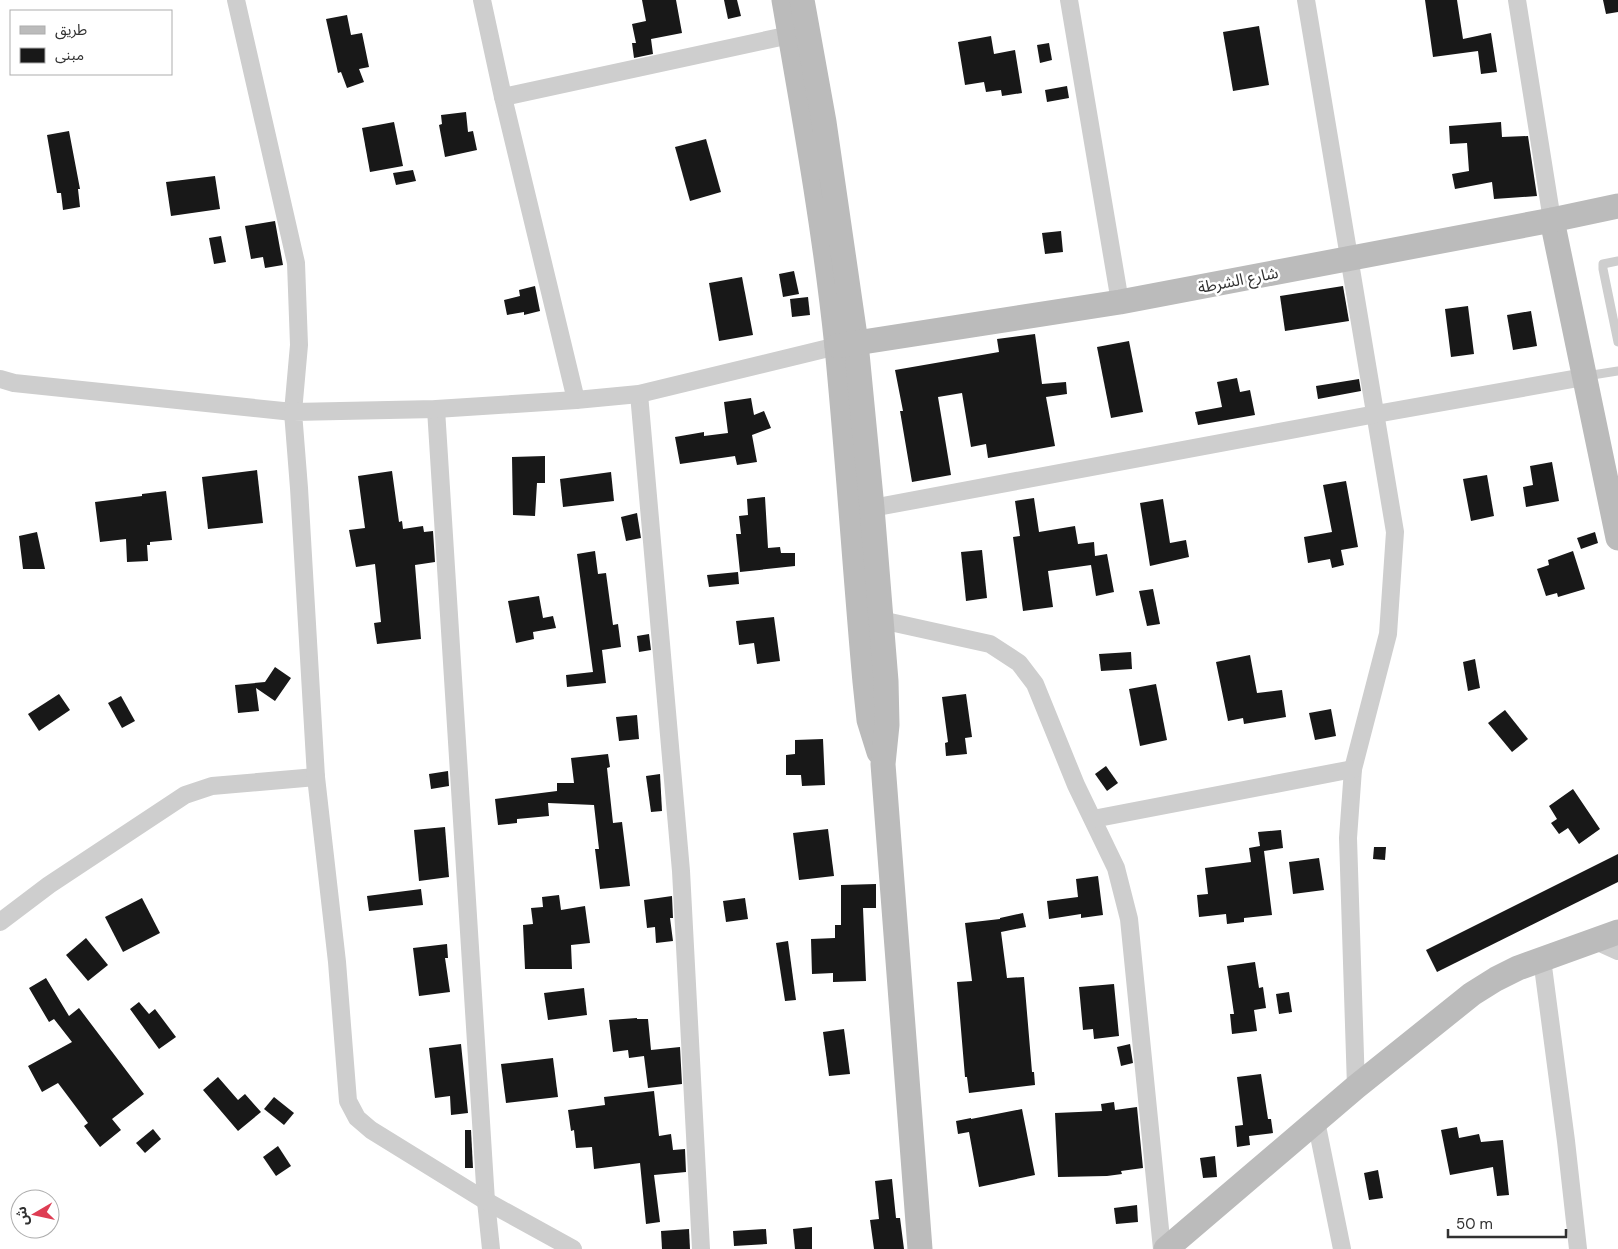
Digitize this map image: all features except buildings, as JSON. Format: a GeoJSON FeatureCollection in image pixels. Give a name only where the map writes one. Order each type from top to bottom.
{"type":"FeatureCollection","features":[{"type":"Feature","properties":{"kind":"main road"},"geometry":{"type":"LineString","coordinates":[[784,0],[818,202],[847,344],[865,682],[869,720],[883,764]]}},
{"type":"Feature","properties":{"kind":"main road"},"geometry":{"type":"LineString","coordinates":[[802,0],[824,122],[847,344],[872,508],[887,703],[887,726],[883,764],[920,1249]]}},
{"type":"Feature","properties":{"kind":"main road","name":"شارع الشرطة"},"geometry":{"type":"LineString","coordinates":[[847,344],[1120,302],[1618,206]]}},
{"type":"Feature","properties":{"kind":"main road"},"geometry":{"type":"LineString","coordinates":[[1552,220],[1618,538]]}},
{"type":"Feature","properties":{"kind":"main road"},"geometry":{"type":"LineString","coordinates":[[1169,1248],[1356,1087],[1472,994],[1496,979],[1542,960],[1611,941]]}},
{"type":"Feature","properties":{"kind":"street"},"geometry":{"type":"LineString","coordinates":[[236,0],[296,263],[299,345],[293,412],[300,488],[316,777],[337,962],[348,1101],[356,1118],[371,1130],[486,1201],[573,1249]]}},
{"type":"Feature","properties":{"kind":"street"},"geometry":{"type":"LineString","coordinates":[[482,0],[503,97],[576,400]]}},
{"type":"Feature","properties":{"kind":"street"},"geometry":{"type":"LineString","coordinates":[[1069,0],[1120,302]]}},
{"type":"Feature","properties":{"kind":"street"},"geometry":{"type":"LineString","coordinates":[[1306,0],[1395,532],[1388,634],[1353,769],[1348,838],[1356,1087]]}},
{"type":"Feature","properties":{"kind":"street"},"geometry":{"type":"LineString","coordinates":[[1517,0],[1552,220]]}},
{"type":"Feature","properties":{"kind":"street"},"geometry":{"type":"LineString","coordinates":[[503,97],[790,35]]}},
{"type":"Feature","properties":{"kind":"street"},"geometry":{"type":"LineString","coordinates":[[0,379],[14,384],[293,412],[436,409],[639,394],[847,344]]}},
{"type":"Feature","properties":{"kind":"street"},"geometry":{"type":"LineString","coordinates":[[872,508],[1584,377]]}},
{"type":"Feature","properties":{"kind":"street"},"geometry":{"type":"LineString","coordinates":[[639,394],[681,872],[701,1249]]}},
{"type":"Feature","properties":{"kind":"street"},"geometry":{"type":"LineString","coordinates":[[436,409],[486,1201],[491,1249]]}},
{"type":"Feature","properties":{"kind":"street"},"geometry":{"type":"LineString","coordinates":[[881,620],[990,644],[1019,663],[1035,684],[1076,785],[1116,868],[1129,919],[1169,1248]]}},
{"type":"Feature","properties":{"kind":"street"},"geometry":{"type":"LineString","coordinates":[[1093,819],[1353,769]]}},
{"type":"Feature","properties":{"kind":"street"},"geometry":{"type":"LineString","coordinates":[[0,922],[49,885],[185,795],[212,786],[316,777]]}},
{"type":"Feature","properties":{"kind":"street"},"geometry":{"type":"LineString","coordinates":[[1542,960],[1578,1249]]}},
{"type":"Feature","properties":{"kind":"street"},"geometry":{"type":"LineString","coordinates":[[1316,1121],[1342,1249]]}},
{"type":"Feature","properties":{"kind":"lane"},"geometry":{"type":"LineString","coordinates":[[1618,261],[1604,264],[1602,269],[1616,322],[1618,342]]}},
{"type":"Feature","properties":{"kind":"lane"},"geometry":{"type":"LineString","coordinates":[[1584,377],[1618,371]]}}]}
